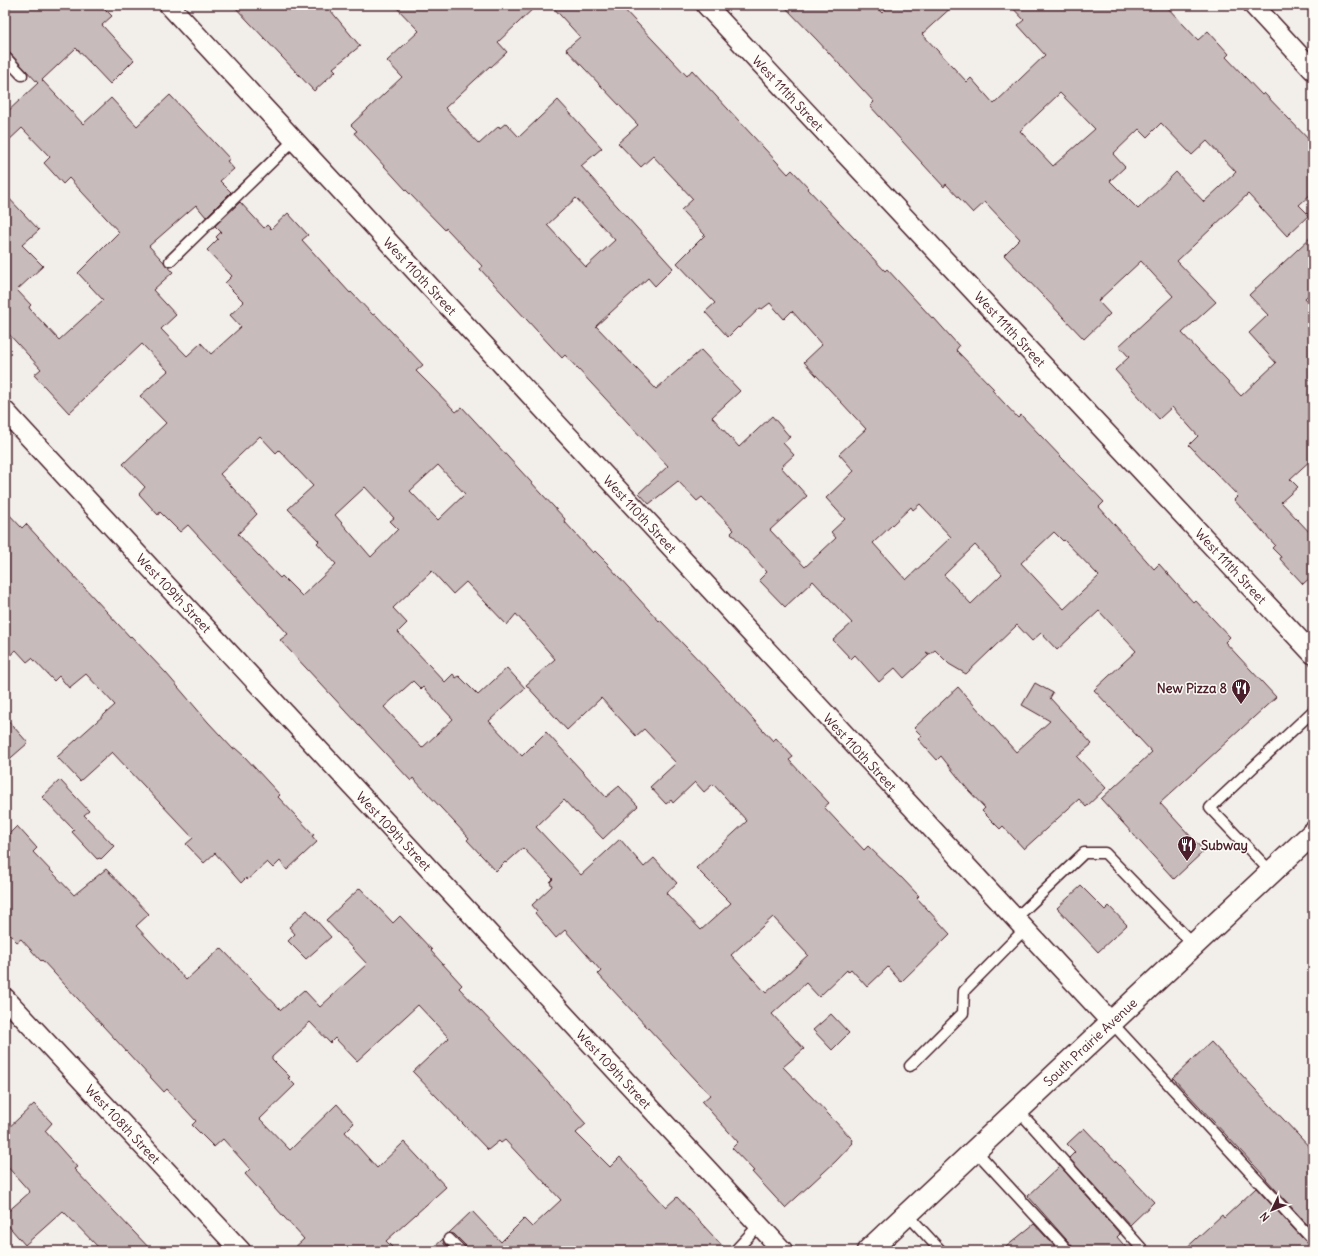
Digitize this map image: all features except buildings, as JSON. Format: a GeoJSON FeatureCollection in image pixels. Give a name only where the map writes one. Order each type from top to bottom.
{"type":"FeatureCollection","features":[{"type":"Feature","properties":{"kind":"main road","name":"South Prairie Avenue"},"geometry":{"type":"LineString","coordinates":[[868,1251],[1313,833]]}},
{"type":"Feature","properties":{"kind":"street","name":"West 110th Street"},"geometry":{"type":"LineString","coordinates":[[169,5],[1111,1022]]}},
{"type":"Feature","properties":{"kind":"street","name":"West 111th Street"},"geometry":{"type":"LineString","coordinates":[[706,5],[1313,654]]}},
{"type":"Feature","properties":{"kind":"street"},"geometry":{"type":"LineString","coordinates":[[1253,5],[1313,70]]}},
{"type":"Feature","properties":{"kind":"street","name":"West 109th Street"},"geometry":{"type":"LineString","coordinates":[[5,411],[783,1251]]}},
{"type":"Feature","properties":{"kind":"street","name":"West 108th Street"},"geometry":{"type":"LineString","coordinates":[[5,998],[241,1251]]}},
{"type":"Feature","properties":{"kind":"lane"},"geometry":{"type":"LineString","coordinates":[[5,57],[22,74]]}},
{"type":"Feature","properties":{"kind":"lane"},"geometry":{"type":"LineString","coordinates":[[170,260],[294,140]]}},
{"type":"Feature","properties":{"kind":"lane"},"geometry":{"type":"LineString","coordinates":[[1271,872],[1210,808],[1313,711]]}},
{"type":"Feature","properties":{"kind":"lane"},"geometry":{"type":"LineString","coordinates":[[910,1066],[963,1013],[964,992],[1020,924],[1084,853],[1105,853],[1194,945]]}},
{"type":"Feature","properties":{"kind":"lane"},"geometry":{"type":"LineString","coordinates":[[1111,1022],[1310,1237]]}},
{"type":"Feature","properties":{"kind":"lane"},"geometry":{"type":"LineString","coordinates":[[1018,1110],[1144,1251]]}},
{"type":"Feature","properties":{"kind":"lane"},"geometry":{"type":"LineString","coordinates":[[975,1150],[1068,1251]]}},
{"type":"Feature","properties":{"kind":"lane"},"geometry":{"type":"LineString","coordinates":[[907,1214],[941,1251]]}},
{"type":"Feature","properties":{"kind":"lane"},"geometry":{"type":"LineString","coordinates":[[735,1251],[759,1225]]}},
{"type":"Feature","properties":{"kind":"lane"},"geometry":{"type":"LineString","coordinates":[[449,1239],[461,1251]]}},
{"type":"Feature","properties":{"kind":"place","name":"New Pizza 8"},"geometry":{"type":"Point","coordinates":[1241,705]}},
{"type":"Feature","properties":{"kind":"place","name":"Subway"},"geometry":{"type":"Point","coordinates":[1187,862]}}]}
